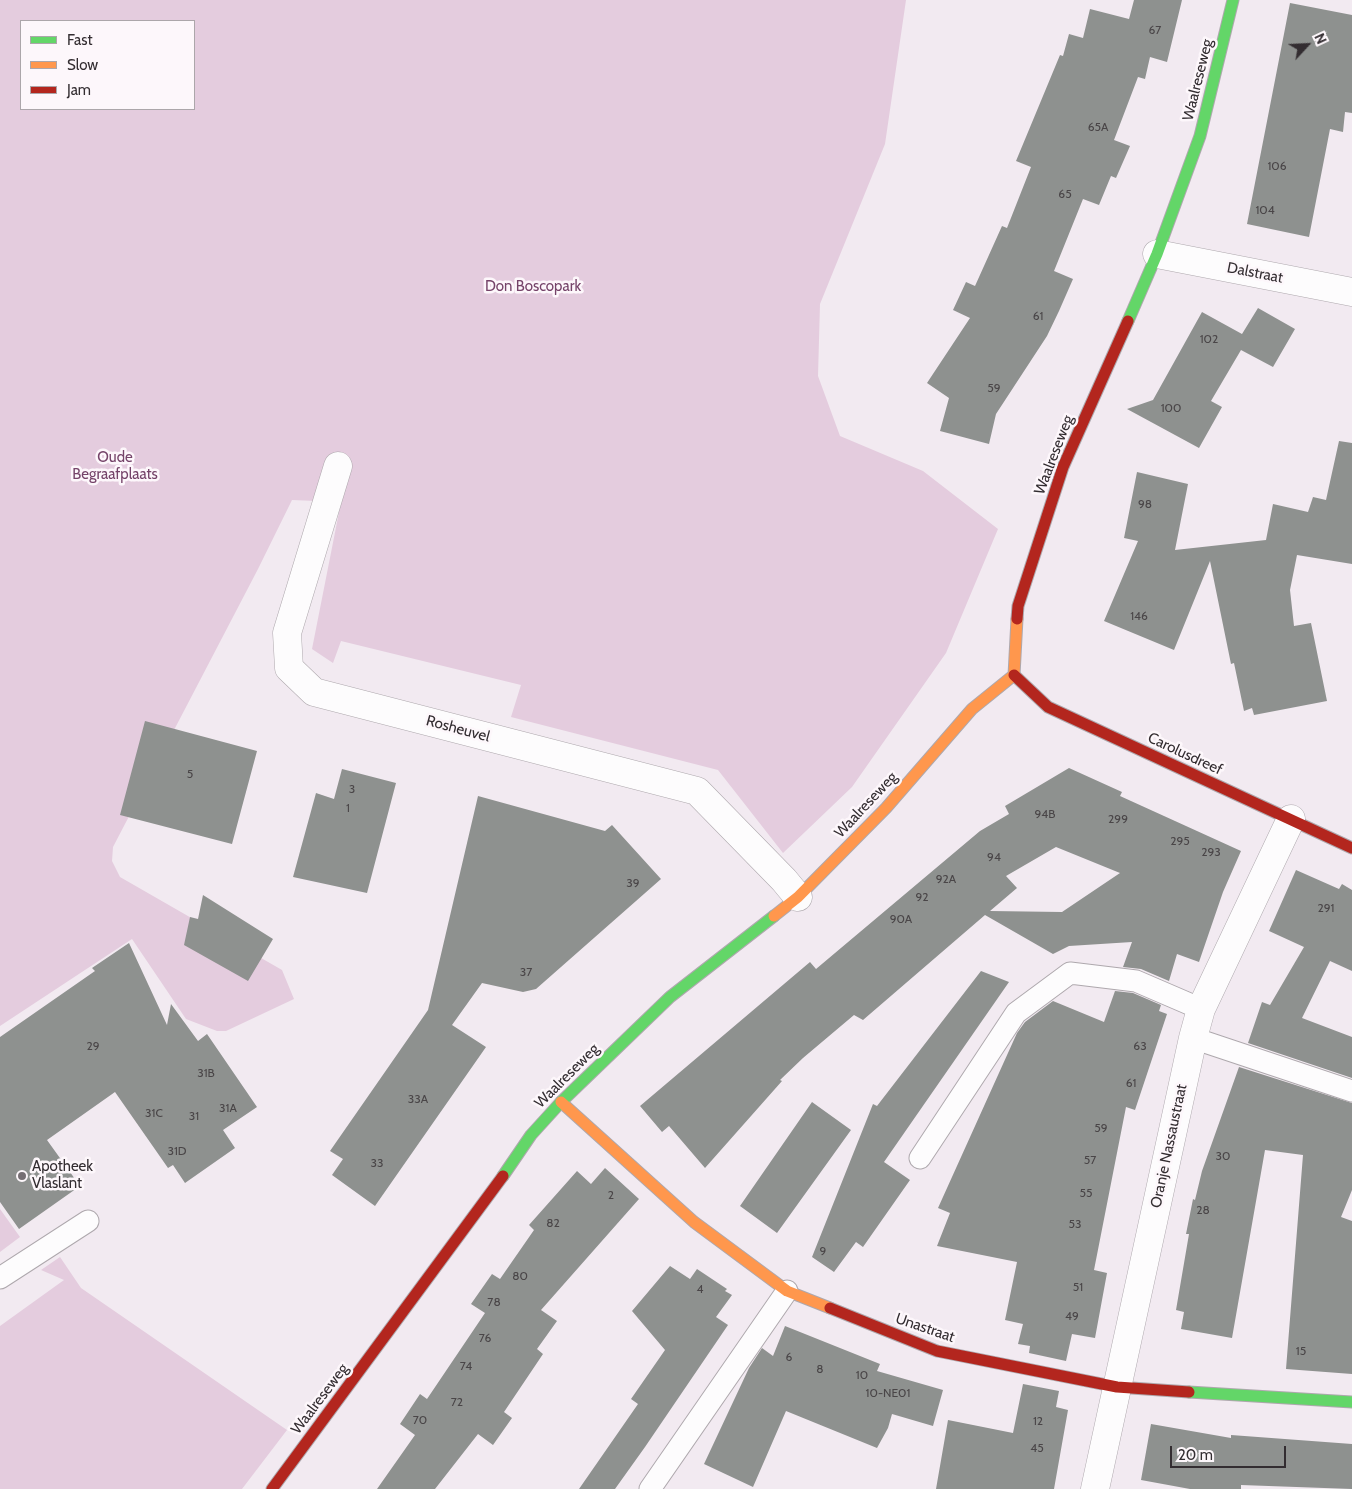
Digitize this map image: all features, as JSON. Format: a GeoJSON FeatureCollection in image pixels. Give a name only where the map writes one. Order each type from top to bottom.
{"type":"FeatureCollection","features":[{"type":"Feature","properties":{"kind":"street","name":"Waalreseweg"},"geometry":{"type":"LineString","coordinates":[[272,1489],[482,1205],[531,1134],[561,1102],[670,997],[798,898],[886,808],[972,709],[1014,675],[1018,606],[1062,467],[1157,254],[1200,136],[1233,0]]}},
{"type":"Feature","properties":{"kind":"street","name":"Dalstraat"},"geometry":{"type":"LineString","coordinates":[[1157,254],[1352,292]]}},
{"type":"Feature","properties":{"kind":"street","name":"Rosheuvel"},"geometry":{"type":"LineString","coordinates":[[338,466],[287,633],[289,668],[314,692],[697,791],[784,880],[798,898]]}},
{"type":"Feature","properties":{"kind":"street","name":"Carolusdreef"},"geometry":{"type":"LineString","coordinates":[[1014,675],[1048,707],[1352,848]]}},
{"type":"Feature","properties":{"kind":"street","name":"Oranje Nassaustraat"},"geometry":{"type":"LineString","coordinates":[[1095,1489],[1193,1038],[1201,1009],[1291,819]]}},
{"type":"Feature","properties":{"kind":"street","name":"Unastraat"},"geometry":{"type":"LineString","coordinates":[[561,1102],[694,1222],[787,1291],[937,1351],[1117,1387],[1352,1402]]}},
{"type":"Feature","properties":{"kind":"lane"},"geometry":{"type":"LineString","coordinates":[[920,1158],[1016,1012],[1070,973],[1136,980],[1201,1009]]}},
{"type":"Feature","properties":{"kind":"lane"},"geometry":{"type":"LineString","coordinates":[[1193,1038],[1352,1091]]}},
{"type":"Feature","properties":{"kind":"lane"},"geometry":{"type":"LineString","coordinates":[[0,1278],[88,1220]]}},
{"type":"Feature","properties":{"kind":"lane"},"geometry":{"type":"LineString","coordinates":[[650,1489],[787,1291]]}},
{"type":"Feature","properties":{"kind":"green space","name":"Don Boscopark"},"geometry":{"type":"Polygon","coordinates":[[[0,0],[906,0],[885,144],[820,304],[818,376],[840,436],[923,471],[998,529],[946,653],[852,787],[783,853],[718,770],[511,717],[521,685],[341,641],[333,663],[312,649],[341,502],[292,500],[113,847],[112,861],[120,877],[282,970],[294,999],[226,1031],[217,1031],[186,1019],[132,939],[0,1026],[0,0]]]}},
{"type":"Feature","properties":{"kind":"green space"},"geometry":{"type":"Polygon","coordinates":[[[0,1209],[20,1237],[0,1252],[0,1209]]]}},
{"type":"Feature","properties":{"kind":"green space"},"geometry":{"type":"Polygon","coordinates":[[[60,1257],[81,1288],[287,1430],[242,1489],[0,1489],[0,1326],[64,1280],[41,1270],[60,1257]]]}},
{"type":"Feature","properties":{"kind":"building"},"geometry":{"type":"Polygon","coordinates":[[[1134,0],[1182,0],[1167,62],[1150,57],[1145,79],[1138,77],[1114,140],[1130,146],[1116,178],[1111,176],[1099,205],[1083,199],[1054,271],[1073,279],[1059,311],[1047,336],[996,414],[989,444],[940,431],[949,398],[927,383],[970,318],[953,310],[966,282],[975,286],[1002,226],[1007,228],[1031,167],[1016,161],[1060,55],[1063,56],[1069,34],[1083,38],[1090,9],[1129,19],[1134,0]]]}},
{"type":"Feature","properties":{"kind":"building"},"geometry":{"type":"Polygon","coordinates":[[[1290,3],[1352,15],[1352,113],[1345,112],[1343,132],[1330,129],[1309,237],[1247,224],[1290,3]]]}},
{"type":"Feature","properties":{"kind":"building"},"geometry":{"type":"Polygon","coordinates":[[[1258,308],[1295,329],[1273,367],[1241,350],[1211,401],[1222,407],[1199,448],[1127,409],[1153,400],[1202,312],[1242,334],[1258,308]]]}},
{"type":"Feature","properties":{"kind":"building"},"geometry":{"type":"Polygon","coordinates":[[[1339,441],[1352,443],[1352,564],[1297,555],[1290,590],[1294,626],[1311,623],[1327,701],[1254,715],[1252,708],[1244,711],[1234,663],[1231,664],[1210,561],[1174,650],[1104,621],[1138,541],[1124,538],[1137,472],[1188,484],[1175,550],[1266,540],[1273,504],[1308,512],[1313,497],[1326,500],[1339,441]]]}},
{"type":"Feature","properties":{"kind":"building"},"geometry":{"type":"Polygon","coordinates":[[[145,721],[257,751],[232,844],[120,815],[145,721]]]}},
{"type":"Feature","properties":{"kind":"building"},"geometry":{"type":"Polygon","coordinates":[[[1069,768],[1122,792],[1120,796],[1241,851],[1223,892],[1199,962],[1177,954],[1169,981],[1141,969],[1123,967],[1132,942],[1069,946],[1053,954],[985,915],[863,1020],[854,1015],[803,1058],[780,1080],[782,1081],[705,1168],[669,1126],[662,1132],[640,1106],[810,962],[816,969],[980,831],[1009,814],[1005,806],[1069,768]],[[1056,847],[1006,876],[1017,888],[990,911],[1062,912],[1120,873],[1056,847]]]}},
{"type":"Feature","properties":{"kind":"building"},"geometry":{"type":"Polygon","coordinates":[[[342,769],[396,783],[367,893],[293,877],[316,793],[334,799],[342,769]]]}},
{"type":"Feature","properties":{"kind":"building"},"geometry":{"type":"Polygon","coordinates":[[[478,796],[605,831],[612,825],[661,879],[536,989],[523,992],[482,983],[452,1025],[486,1047],[375,1206],[332,1175],[343,1159],[330,1151],[428,1010],[478,796]]]}},
{"type":"Feature","properties":{"kind":"building"},"geometry":{"type":"Polygon","coordinates":[[[1296,870],[1339,889],[1342,884],[1352,890],[1352,971],[1330,961],[1302,1018],[1352,1037],[1352,1078],[1248,1043],[1262,1002],[1270,1005],[1304,947],[1269,931],[1296,870]]]}},
{"type":"Feature","properties":{"kind":"building"},"geometry":{"type":"Polygon","coordinates":[[[203,895],[273,939],[248,981],[184,945],[190,917],[198,919],[203,895]]]}},
{"type":"Feature","properties":{"kind":"building"},"geometry":{"type":"Polygon","coordinates":[[[129,943],[167,1025],[171,1004],[198,1041],[207,1034],[257,1107],[223,1130],[235,1148],[185,1183],[173,1165],[168,1168],[115,1092],[47,1140],[80,1186],[19,1229],[0,1202],[0,1037],[95,971],[92,968],[129,943]]]}},
{"type":"Feature","properties":{"kind":"building"},"geometry":{"type":"Polygon","coordinates":[[[981,971],[1009,982],[884,1162],[910,1180],[863,1247],[856,1242],[834,1272],[812,1257],[873,1104],[877,1106],[981,971]]]}},
{"type":"Feature","properties":{"kind":"building"},"geometry":{"type":"Polygon","coordinates":[[[1115,991],[1133,993],[1161,1005],[1159,1011],[1167,1014],[1135,1110],[1126,1107],[1094,1270],[1107,1273],[1095,1338],[1072,1334],[1066,1361],[1029,1353],[1030,1346],[1018,1344],[1023,1324],[1005,1320],[1017,1262],[937,1246],[950,1213],[938,1208],[1017,1033],[1025,1022],[1053,1001],[1104,1022],[1115,991]]]}},
{"type":"Feature","properties":{"kind":"building"},"geometry":{"type":"Polygon","coordinates":[[[1239,1067],[1352,1103],[1352,1190],[1341,1217],[1352,1221],[1352,1374],[1286,1369],[1303,1155],[1265,1150],[1232,1338],[1181,1329],[1184,1312],[1176,1310],[1189,1234],[1186,1234],[1193,1199],[1195,1200],[1202,1171],[1239,1067]]]}},
{"type":"Feature","properties":{"kind":"building"},"geometry":{"type":"Polygon","coordinates":[[[812,1102],[851,1130],[777,1233],[740,1206],[812,1102]]]}},
{"type":"Feature","properties":{"kind":"building"},"geometry":{"type":"Polygon","coordinates":[[[605,1168],[639,1199],[541,1310],[557,1321],[537,1349],[543,1354],[504,1412],[512,1418],[493,1445],[478,1434],[435,1489],[377,1489],[415,1435],[400,1424],[420,1394],[427,1399],[485,1313],[471,1304],[492,1274],[500,1279],[534,1230],[529,1225],[577,1171],[591,1184],[605,1168]]]}},
{"type":"Feature","properties":{"kind":"building"},"geometry":{"type":"Polygon","coordinates":[[[670,1266],[690,1279],[697,1269],[727,1289],[725,1291],[732,1295],[716,1317],[728,1325],[615,1489],[579,1489],[638,1404],[631,1399],[665,1350],[632,1311],[670,1266]]]}},
{"type":"Feature","properties":{"kind":"building"},"geometry":{"type":"Polygon","coordinates":[[[785,1326],[880,1364],[877,1371],[943,1390],[933,1426],[892,1414],[888,1428],[877,1448],[786,1411],[753,1487],[704,1464],[749,1368],[762,1348],[773,1356],[785,1326]]]}},
{"type":"Feature","properties":{"kind":"building"},"geometry":{"type":"Polygon","coordinates":[[[1023,1384],[1059,1391],[1056,1407],[1068,1410],[1054,1489],[936,1489],[948,1420],[1013,1433],[1023,1384]]]}},
{"type":"Feature","properties":{"kind":"building"},"geometry":{"type":"Polygon","coordinates":[[[1151,1424],[1231,1438],[1231,1435],[1352,1444],[1352,1489],[1241,1485],[1241,1489],[1190,1489],[1141,1480],[1151,1424]]]}},
{"type":"Feature","properties":{"kind":"traffic: fast"},"geometry":{"type":"LineString","coordinates":[[1128,321],[1157,254],[1200,136],[1233,0]]}},
{"type":"Feature","properties":{"kind":"traffic: fast"},"geometry":{"type":"LineString","coordinates":[[503,1176],[531,1135],[561,1102],[670,997],[774,916]]}},
{"type":"Feature","properties":{"kind":"traffic: fast"},"geometry":{"type":"LineString","coordinates":[[1189,1392],[1352,1402]]}},
{"type":"Feature","properties":{"kind":"traffic: slow"},"geometry":{"type":"LineString","coordinates":[[774,916],[798,897],[886,808],[972,709],[1014,675],[1017,619]]}},
{"type":"Feature","properties":{"kind":"traffic: slow"},"geometry":{"type":"LineString","coordinates":[[561,1102],[694,1222],[787,1291],[830,1308]]}},
{"type":"Feature","properties":{"kind":"traffic: jam"},"geometry":{"type":"LineString","coordinates":[[1017,619],[1018,606],[1063,467],[1128,321]]}},
{"type":"Feature","properties":{"kind":"traffic: jam"},"geometry":{"type":"LineString","coordinates":[[1014,675],[1048,707],[1352,848]]}},
{"type":"Feature","properties":{"kind":"traffic: jam"},"geometry":{"type":"LineString","coordinates":[[272,1489],[503,1176]]}},
{"type":"Feature","properties":{"kind":"traffic: jam"},"geometry":{"type":"LineString","coordinates":[[830,1308],[937,1351],[1117,1387],[1189,1392]]}},
{"type":"Feature","properties":{"kind":"place","name":"Apotheek Vlaslant"},"geometry":{"type":"Point","coordinates":[22,1176]}},
{"type":"Feature","properties":{"kind":"park label","name":"Oude Begraafplaats"},"geometry":{"type":"Point","coordinates":[115,466]}}]}
